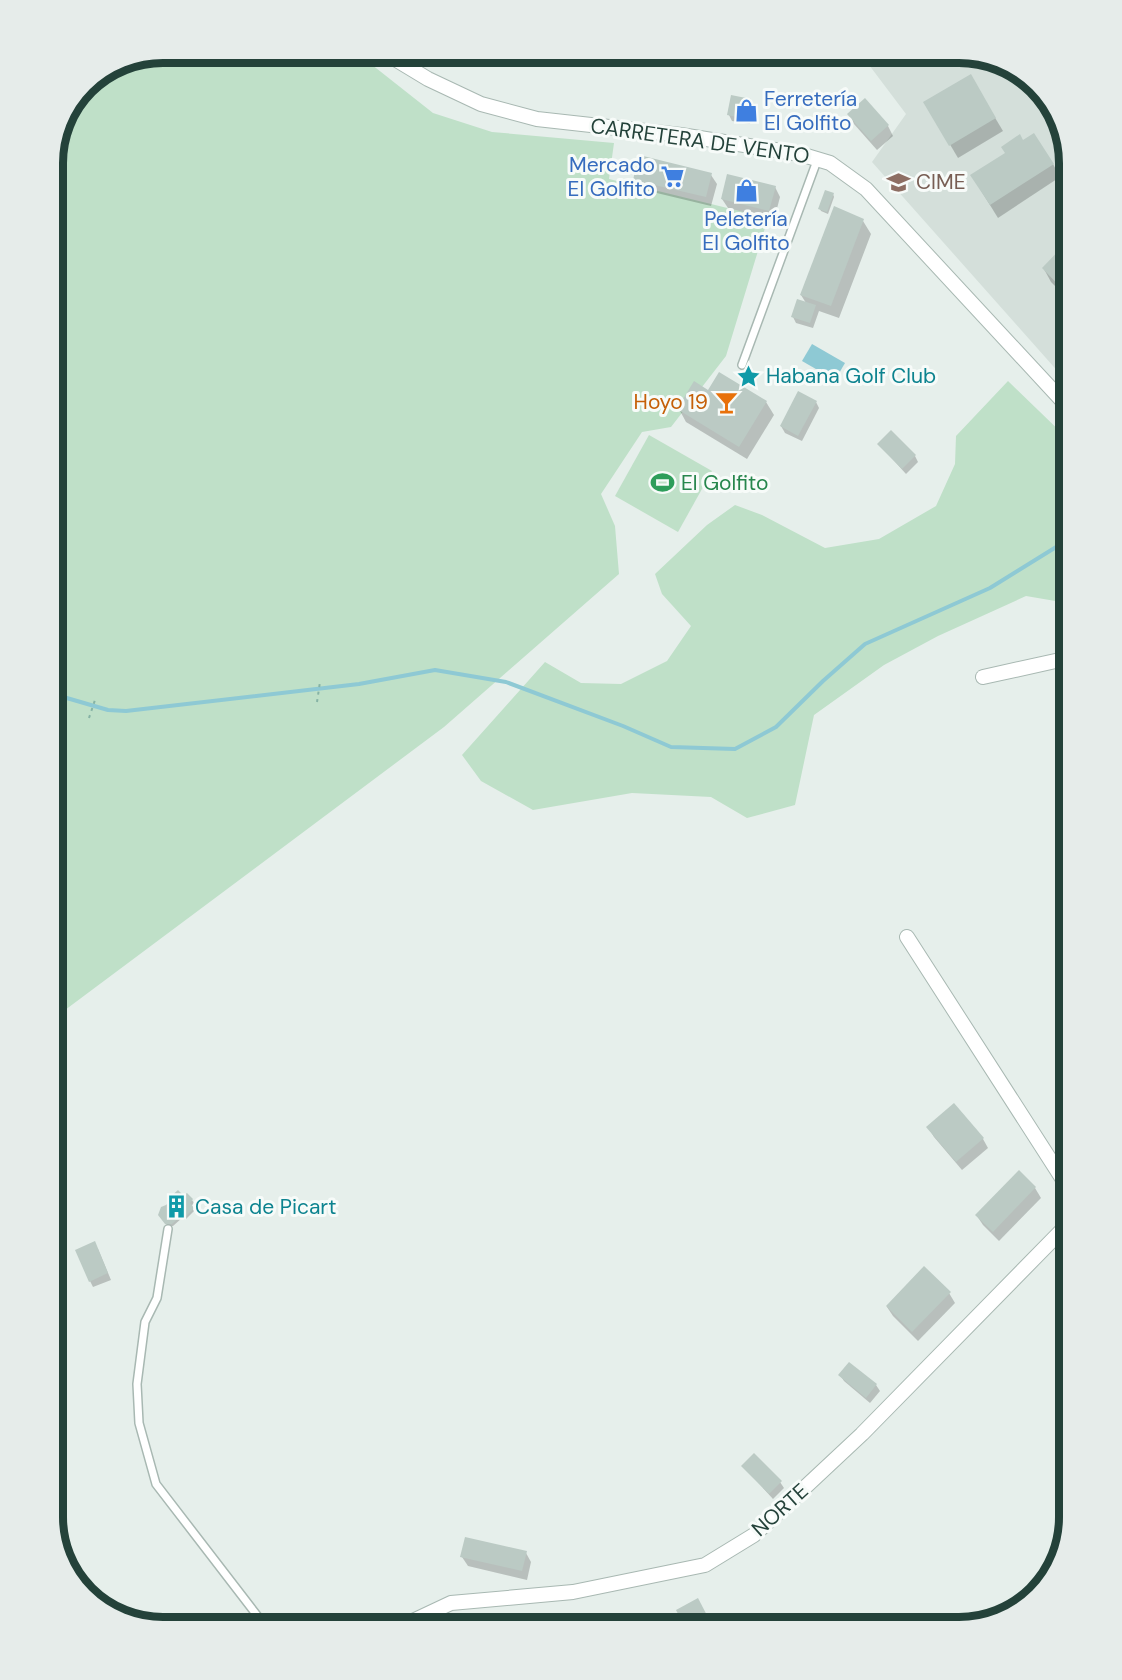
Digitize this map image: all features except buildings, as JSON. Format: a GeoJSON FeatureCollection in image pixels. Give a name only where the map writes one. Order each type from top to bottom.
{"type":"FeatureCollection","features":[{"type":"Feature","properties":{"kind":"street","name":"CARRETERA DE VENTO"},"geometry":{"type":"LineString","coordinates":[[403,63],[428,79],[481,104],[537,119],[681,135],[818,158],[841,170],[866,189],[1059,396]]}},
{"type":"Feature","properties":{"kind":"street"},"geometry":{"type":"LineString","coordinates":[[983,677],[1059,660]]}},
{"type":"Feature","properties":{"kind":"street"},"geometry":{"type":"LineString","coordinates":[[907,937],[1059,1172]]}},
{"type":"Feature","properties":{"kind":"street","name":"NORTE"},"geometry":{"type":"LineString","coordinates":[[421,1617],[451,1603],[573,1593],[705,1565],[754,1535],[862,1434],[1059,1234]]}},
{"type":"Feature","properties":{"kind":"lane"},"geometry":{"type":"LineString","coordinates":[[742,365],[818,158]]}},
{"type":"Feature","properties":{"kind":"lane"},"geometry":{"type":"LineString","coordinates":[[168,1230],[157,1298],[145,1322],[137,1384],[139,1423],[156,1484],[258,1617]]}},
{"type":"Feature","properties":{"kind":"path"},"geometry":{"type":"LineString","coordinates":[[317,702],[320,682]]}},
{"type":"Feature","properties":{"kind":"path"},"geometry":{"type":"LineString","coordinates":[[88,718],[96,697]]}},
{"type":"Feature","properties":{"kind":"shaded area","name":"CIME"},"geometry":{"type":"Polygon","coordinates":[[[868,63],[966,63],[985,66],[1009,76],[1020,84],[1030,92],[1046,113],[1056,137],[1059,163],[1059,373],[872,162],[906,114],[868,63]]]}},
{"type":"Feature","properties":{"kind":"green space"},"geometry":{"type":"Polygon","coordinates":[[[163,63],[370,63],[433,113],[492,132],[614,143],[609,179],[768,218],[726,356],[671,427],[642,432],[601,494],[615,526],[619,574],[444,727],[63,1012],[63,156],[66,137],[73,119],[97,88],[113,76],[131,68],[163,63]]]}},
{"type":"Feature","properties":{"kind":"green space"},"geometry":{"type":"Polygon","coordinates":[[[1008,381],[1059,430],[1059,602],[1026,596],[938,636],[884,665],[814,715],[795,805],[747,818],[711,797],[632,793],[533,810],[481,781],[462,755],[545,662],[581,683],[621,684],[667,661],[691,626],[662,594],[655,574],[707,525],[735,505],[762,515],[825,548],[879,539],[936,506],[955,464],[956,436],[1008,381]]]}},
{"type":"Feature","properties":{"kind":"green space","name":"El Golfito"},"geometry":{"type":"Polygon","coordinates":[[[649,435],[712,471],[678,532],[615,496],[649,435]]]}},
{"type":"Feature","properties":{"kind":"water"},"geometry":{"type":"Polygon","coordinates":[[[812,344],[845,363],[835,380],[802,361],[812,344]]]}},
{"type":"Feature","properties":{"kind":"waterway"},"geometry":{"type":"LineString","coordinates":[[63,697],[108,710],[126,711],[359,684],[435,670],[506,682],[623,726],[671,747],[735,749],[776,727],[865,644],[990,588],[1059,545]]}},
{"type":"Feature","properties":{"kind":"place","name":"Ferretería El Golfito"},"geometry":{"type":"Point","coordinates":[746,111]}},
{"type":"Feature","properties":{"kind":"place","name":"Mercado El Golfito"},"geometry":{"type":"Point","coordinates":[673,177]}},
{"type":"Feature","properties":{"kind":"place","name":"CIME"},"geometry":{"type":"Point","coordinates":[898,182]}},
{"type":"Feature","properties":{"kind":"place","name":"Peletería El Golfito"},"geometry":{"type":"Point","coordinates":[746,191]}},
{"type":"Feature","properties":{"kind":"place","name":"Habana Golf Club"},"geometry":{"type":"Point","coordinates":[748,376]}},
{"type":"Feature","properties":{"kind":"place","name":"Hoyo 19"},"geometry":{"type":"Point","coordinates":[726,402]}},
{"type":"Feature","properties":{"kind":"place","name":"El Golfito"},"geometry":{"type":"Point","coordinates":[663,483]}},
{"type":"Feature","properties":{"kind":"place","name":"Casa de Picart"},"geometry":{"type":"Point","coordinates":[177,1207]}}]}
